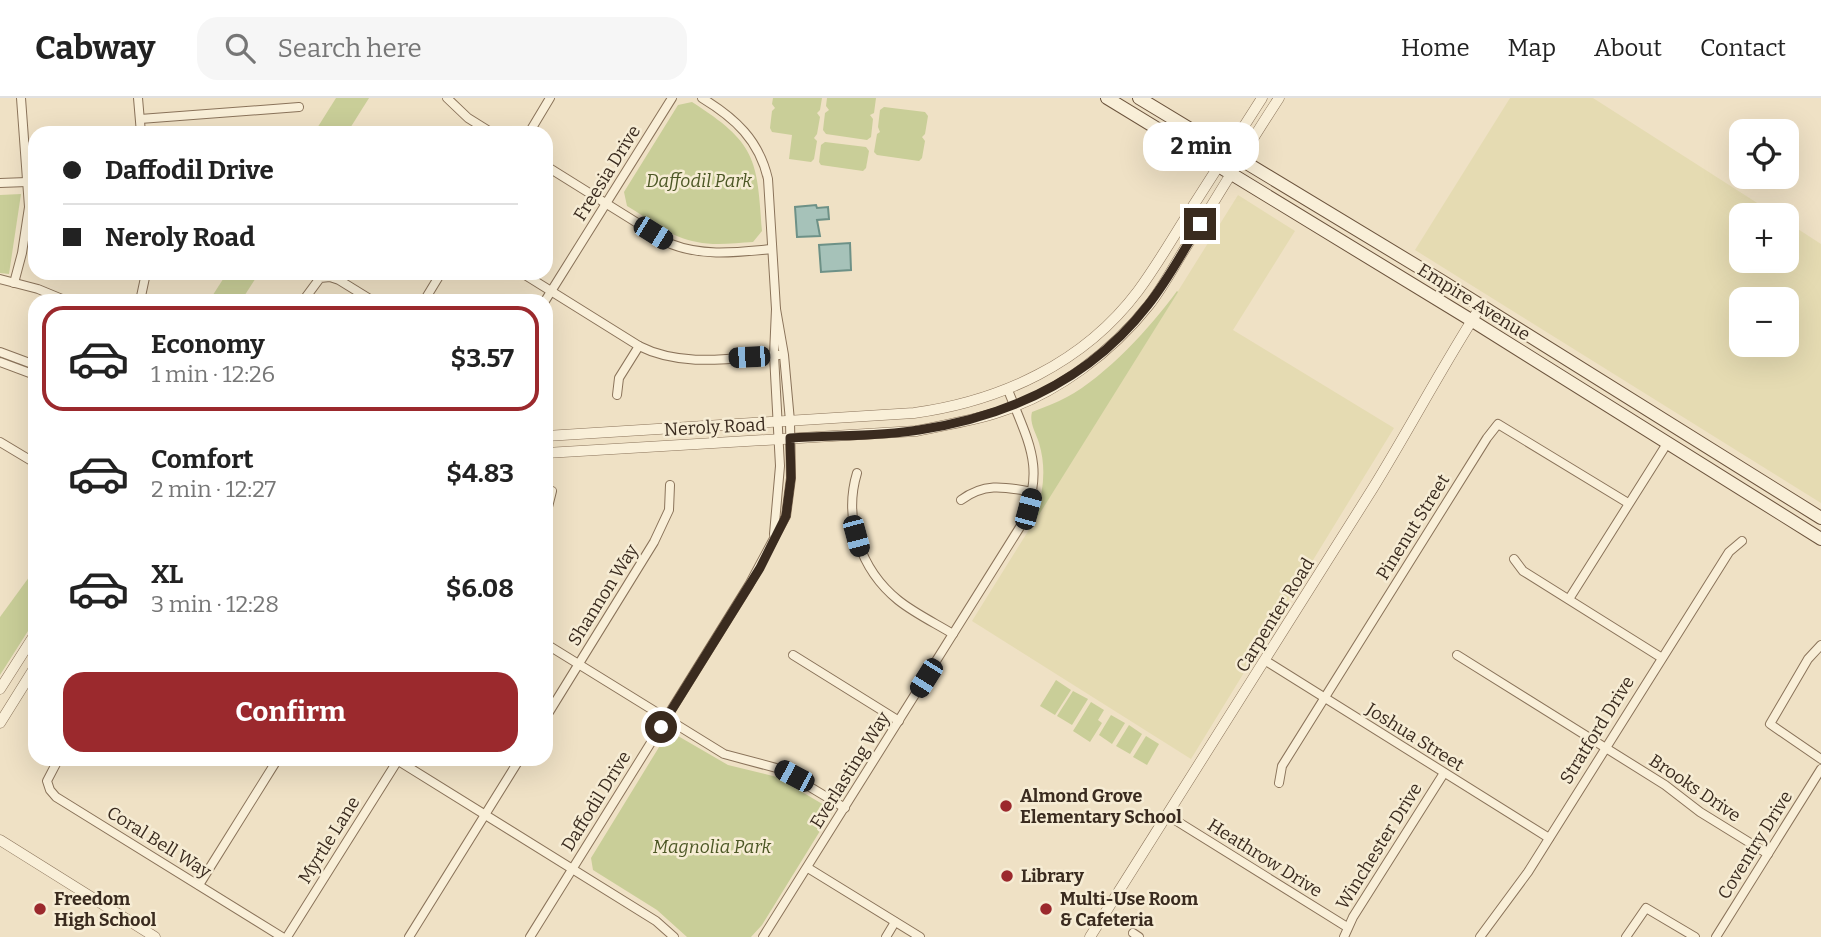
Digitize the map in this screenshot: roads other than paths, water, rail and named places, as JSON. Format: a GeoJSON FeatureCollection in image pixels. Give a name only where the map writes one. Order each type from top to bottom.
{"type":"FeatureCollection","features":[{"type":"Feature","properties":{"kind":"main road","name":"Empire Avenue"},"geometry":{"type":"LineString","coordinates":[[1107,98],[1471,320],[1821,539]]}},
{"type":"Feature","properties":{"kind":"main road","name":"Empire Avenue"},"geometry":{"type":"LineString","coordinates":[[1139,98],[1481,306],[1821,518]]}},
{"type":"Feature","properties":{"kind":"street"},"geometry":{"type":"LineString","coordinates":[[21,98],[28,194]]}},
{"type":"Feature","properties":{"kind":"street"},"geometry":{"type":"LineString","coordinates":[[138,98],[140,126]]}},
{"type":"Feature","properties":{"kind":"street"},"geometry":{"type":"LineString","coordinates":[[447,98],[481,126]]}},
{"type":"Feature","properties":{"kind":"street"},"geometry":{"type":"LineString","coordinates":[[533,126],[550,98]]}},
{"type":"Feature","properties":{"kind":"street","name":"Freesia Drive"},"geometry":{"type":"LineString","coordinates":[[550,294],[672,98]]}},
{"type":"Feature","properties":{"kind":"street","name":"Daffodil Drive"},"geometry":{"type":"LineString","coordinates":[[530,937],[760,568],[786,516],[790,498],[790,421],[784,355],[776,309],[769,189],[765,165],[749,135],[739,124],[702,98]]}},
{"type":"Feature","properties":{"kind":"street","name":"Neroly Road"},"geometry":{"type":"LineString","coordinates":[[553,436],[914,414],[964,405],[1008,390],[1057,365],[1088,342],[1137,293],[1262,98]]}},
{"type":"Feature","properties":{"kind":"street","name":"Neroly Road"},"geometry":{"type":"LineString","coordinates":[[553,453],[916,430],[967,421],[1014,406],[1066,380],[1136,320],[1150,303],[1279,98]]}},
{"type":"Feature","properties":{"kind":"street"},"geometry":{"type":"LineString","coordinates":[[140,119],[299,107]]}},
{"type":"Feature","properties":{"kind":"street"},"geometry":{"type":"LineString","coordinates":[[553,170],[671,244],[684,249],[715,253],[772,249]]}},
{"type":"Feature","properties":{"kind":"street"},"geometry":{"type":"LineString","coordinates":[[0,183],[27,181]]}},
{"type":"Feature","properties":{"kind":"street"},"geometry":{"type":"LineString","coordinates":[[14,283],[28,214]]}},
{"type":"Feature","properties":{"kind":"street"},"geometry":{"type":"LineString","coordinates":[[0,279],[46,294]]}},
{"type":"Feature","properties":{"kind":"street"},"geometry":{"type":"LineString","coordinates":[[307,294],[318,280]]}},
{"type":"Feature","properties":{"kind":"street"},"geometry":{"type":"LineString","coordinates":[[335,280],[360,294]]}},
{"type":"Feature","properties":{"kind":"street"},"geometry":{"type":"LineString","coordinates":[[534,280],[639,346],[676,358],[697,360],[784,355]]}},
{"type":"Feature","properties":{"kind":"street","name":"Carpenter Road"},"geometry":{"type":"LineString","coordinates":[[1090,937],[1266,661],[1481,306]]}},
{"type":"Feature","properties":{"kind":"street","name":"Daffodil Drive"},"geometry":{"type":"LineString","coordinates":[[774,537],[779,483],[774,355],[776,309]]}},
{"type":"Feature","properties":{"kind":"street"},"geometry":{"type":"LineString","coordinates":[[617,395],[619,378],[639,346]]}},
{"type":"Feature","properties":{"kind":"street"},"geometry":{"type":"LineString","coordinates":[[0,352],[28,362]]}},
{"type":"Feature","properties":{"kind":"street"},"geometry":{"type":"LineString","coordinates":[[0,362],[28,372]]}},
{"type":"Feature","properties":{"kind":"street","name":"Everlasting Way"},"geometry":{"type":"LineString","coordinates":[[763,937],[1020,527],[1033,492],[1035,477],[1032,453],[1008,390]]}},
{"type":"Feature","properties":{"kind":"street","name":"Pinenut Street"},"geometry":{"type":"LineString","coordinates":[[1324,698],[1498,424],[1628,503]]}},
{"type":"Feature","properties":{"kind":"street"},"geometry":{"type":"LineString","coordinates":[[0,442],[28,459]]}},
{"type":"Feature","properties":{"kind":"street"},"geometry":{"type":"LineString","coordinates":[[1569,599],[1668,442]]}},
{"type":"Feature","properties":{"kind":"street"},"geometry":{"type":"LineString","coordinates":[[857,473],[851,491],[853,522],[860,551],[872,571],[899,601],[953,634]]}},
{"type":"Feature","properties":{"kind":"street","name":"Shannon Way"},"geometry":{"type":"LineString","coordinates":[[553,706],[654,542],[669,510],[670,485]]}},
{"type":"Feature","properties":{"kind":"street"},"geometry":{"type":"LineString","coordinates":[[961,500],[974,490],[985,488],[999,487],[1033,492]]}},
{"type":"Feature","properties":{"kind":"street","name":"Stratford Drive"},"geometry":{"type":"LineString","coordinates":[[1479,937],[1524,877],[1729,552],[1742,541]]}},
{"type":"Feature","properties":{"kind":"street"},"geometry":{"type":"LineString","coordinates":[[1514,559],[1523,571],[1662,658]]}},
{"type":"Feature","properties":{"kind":"street"},"geometry":{"type":"LineString","coordinates":[[0,689],[28,645]]}},
{"type":"Feature","properties":{"kind":"street"},"geometry":{"type":"LineString","coordinates":[[1821,645],[1808,659],[1770,724],[1821,759]]}},
{"type":"Feature","properties":{"kind":"street"},"geometry":{"type":"LineString","coordinates":[[553,648],[724,754],[780,769],[845,808]]}},
{"type":"Feature","properties":{"kind":"street"},"geometry":{"type":"LineString","coordinates":[[793,655],[899,721]]}},
{"type":"Feature","properties":{"kind":"street","name":"Brooks Drive"},"geometry":{"type":"LineString","coordinates":[[1457,655],[1768,853]]}},
{"type":"Feature","properties":{"kind":"street","name":"Joshua Street"},"geometry":{"type":"LineString","coordinates":[[1266,661],[1549,838]]}},
{"type":"Feature","properties":{"kind":"street"},"geometry":{"type":"LineString","coordinates":[[0,723],[28,678]]}},
{"type":"Feature","properties":{"kind":"street"},"geometry":{"type":"LineString","coordinates":[[1279,783],[1282,766],[1324,698]]}},
{"type":"Feature","properties":{"kind":"street","name":"Coral Bell Way"},"geometry":{"type":"LineString","coordinates":[[55,766],[47,781],[56,797],[284,937]]}},
{"type":"Feature","properties":{"kind":"street"},"geometry":{"type":"LineString","coordinates":[[199,885],[272,766]]}},
{"type":"Feature","properties":{"kind":"street","name":"Myrtle Lane"},"geometry":{"type":"LineString","coordinates":[[284,937],[394,766]]}},
{"type":"Feature","properties":{"kind":"street"},"geometry":{"type":"LineString","coordinates":[[407,766],[656,921],[674,937]]}},
{"type":"Feature","properties":{"kind":"street"},"geometry":{"type":"LineString","coordinates":[[409,937],[515,766]]}},
{"type":"Feature","properties":{"kind":"street","name":"Coventry Drive"},"geometry":{"type":"LineString","coordinates":[[1716,937],[1821,769]]}},
{"type":"Feature","properties":{"kind":"street","name":"Winchester Drive"},"geometry":{"type":"LineString","coordinates":[[1344,937],[1444,773]]}},
{"type":"Feature","properties":{"kind":"street","name":"Heathrow Drive"},"geometry":{"type":"LineString","coordinates":[[1167,815],[1348,927]]}},
{"type":"Feature","properties":{"kind":"street"},"geometry":{"type":"LineString","coordinates":[[0,840],[155,937]]}},
{"type":"Feature","properties":{"kind":"street"},"geometry":{"type":"LineString","coordinates":[[808,868],[920,937]]}},
{"type":"Feature","properties":{"kind":"street"},"geometry":{"type":"LineString","coordinates":[[1626,937],[1646,908],[1695,937]]}},
{"type":"Feature","properties":{"kind":"street"},"geometry":{"type":"LineString","coordinates":[[886,937],[895,922]]}},
{"type":"Feature","properties":{"kind":"water"},"geometry":{"type":"Polygon","coordinates":[[[816,205],[817,208],[828,207],[829,219],[817,220],[820,236],[797,237],[795,207],[816,205]]]}},
{"type":"Feature","properties":{"kind":"water"},"geometry":{"type":"Polygon","coordinates":[[[850,243],[851,270],[821,272],[819,245],[850,243]]]}},
{"type":"Feature","properties":{"kind":"place","name":"Almond Grove Elementary School"},"geometry":{"type":"Point","coordinates":[1006,806]}},
{"type":"Feature","properties":{"kind":"place","name":"Library"},"geometry":{"type":"Point","coordinates":[1007,876]}},
{"type":"Feature","properties":{"kind":"place","name":"Freedom High School"},"geometry":{"type":"Point","coordinates":[40,909]}},
{"type":"Feature","properties":{"kind":"place","name":"Multi-Use Room & Cafeteria"},"geometry":{"type":"Point","coordinates":[1046,909]}},
{"type":"Feature","properties":{"kind":"park label","name":"Daffodil Park"},"geometry":{"type":"Point","coordinates":[699,181]}},
{"type":"Feature","properties":{"kind":"park label","name":"Magnolia Park"},"geometry":{"type":"Point","coordinates":[712,847]}}]}
